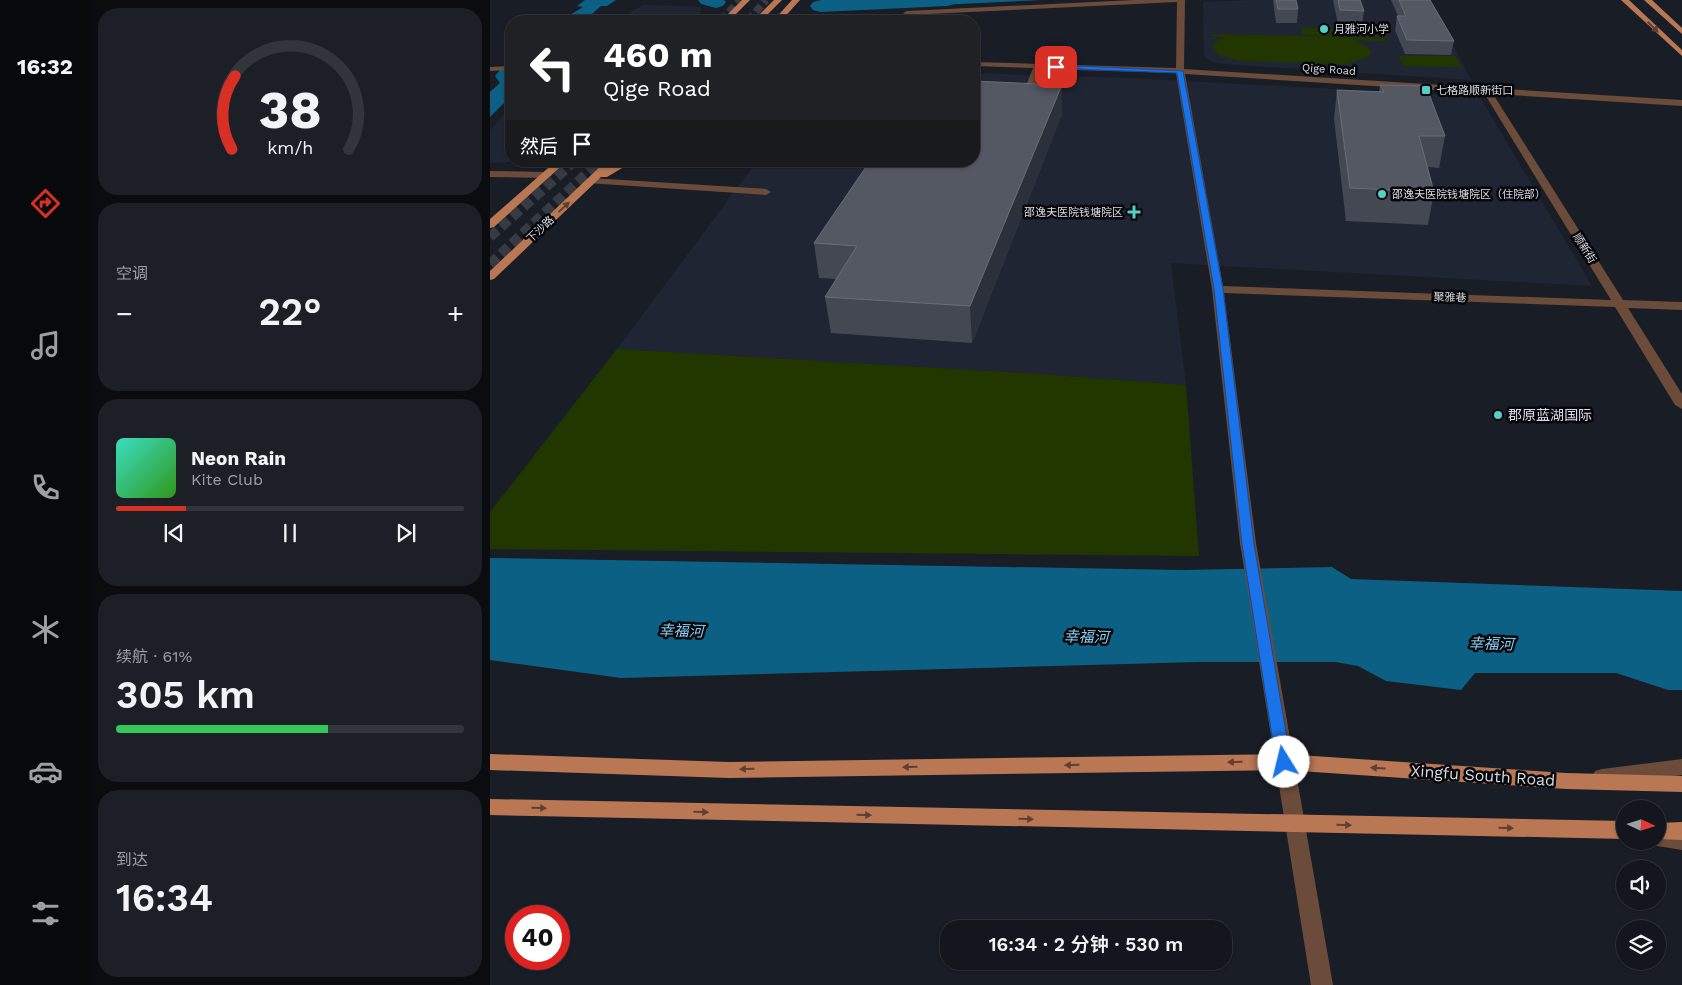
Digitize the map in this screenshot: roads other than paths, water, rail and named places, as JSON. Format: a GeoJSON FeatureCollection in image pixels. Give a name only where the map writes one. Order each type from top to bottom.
{"type":"FeatureCollection","features":[{"type":"Feature","properties":{"kind":"main road"},"geometry":{"type":"LineString","coordinates":[[731,15],[746,0]]}},
{"type":"Feature","properties":{"kind":"main road"},"geometry":{"type":"LineString","coordinates":[[762,15],[778,0]]}},
{"type":"Feature","properties":{"kind":"main road"},"geometry":{"type":"LineString","coordinates":[[782,15],[796,0]]}},
{"type":"Feature","properties":{"kind":"main road"},"geometry":{"type":"LineString","coordinates":[[1625,0],[1682,54]]}},
{"type":"Feature","properties":{"kind":"main road"},"geometry":{"type":"LineString","coordinates":[[1648,0],[1682,32]]}},
{"type":"Feature","properties":{"kind":"main road"},"geometry":{"type":"LineString","coordinates":[[490,225],[555,167]]}},
{"type":"Feature","properties":{"kind":"main road","name":"下沙路"},"geometry":{"type":"LineString","coordinates":[[490,277],[606,167]]}},
{"type":"Feature","properties":{"kind":"main road","name":"下沙路"},"geometry":{"type":"LineString","coordinates":[[591,181],[618,167]]}},
{"type":"Feature","properties":{"kind":"main road","name":"Xingfu South Road"},"geometry":{"type":"LineString","coordinates":[[490,762],[729,770],[1284,762],[1566,781]]}},
{"type":"Feature","properties":{"kind":"main road"},"geometry":{"type":"LineString","coordinates":[[1566,781],[1682,784]]}},
{"type":"Feature","properties":{"kind":"main road"},"geometry":{"type":"LineString","coordinates":[[490,807],[1616,830]]}},
{"type":"Feature","properties":{"kind":"main road"},"geometry":{"type":"LineString","coordinates":[[1666,831],[1682,831]]}},
{"type":"Feature","properties":{"kind":"street"},"geometry":{"type":"LineString","coordinates":[[906,13],[1180,0],[1180,71],[1218,289],[1248,544],[1322,985]]}},
{"type":"Feature","properties":{"kind":"street","name":"Qige Road"},"geometry":{"type":"LineString","coordinates":[[980,64],[1180,71],[1682,103]]}},
{"type":"Feature","properties":{"kind":"street"},"geometry":{"type":"LineString","coordinates":[[1024,101],[1038,66]]}},
{"type":"Feature","properties":{"kind":"street"},"geometry":{"type":"LineString","coordinates":[[490,69],[505,68]]}},
{"type":"Feature","properties":{"kind":"street","name":"顺新街"},"geometry":{"type":"LineString","coordinates":[[1487,91],[1682,404]]}},
{"type":"Feature","properties":{"kind":"street"},"geometry":{"type":"LineString","coordinates":[[490,174],[546,175]]}},
{"type":"Feature","properties":{"kind":"street"},"geometry":{"type":"LineString","coordinates":[[591,181],[766,192]]}},
{"type":"Feature","properties":{"kind":"street","name":"聚雅巷"},"geometry":{"type":"LineString","coordinates":[[1218,289],[1682,306]]}},
{"type":"Feature","properties":{"kind":"street","name":"Xingfu South Road"},"geometry":{"type":"LineString","coordinates":[[1566,781],[1682,768]]}},
{"type":"Feature","properties":{"kind":"street"},"geometry":{"type":"LineString","coordinates":[[1569,829],[1616,834]]}},
{"type":"Feature","properties":{"kind":"street"},"geometry":{"type":"LineString","coordinates":[[1666,839],[1682,841]]}},
{"type":"Feature","properties":{"kind":"water"},"geometry":{"type":"Polygon","coordinates":[[[585,0],[616,0],[607,6],[601,6],[592,14],[598,15],[570,15],[583,7],[577,6],[585,0]]]}},
{"type":"Feature","properties":{"kind":"water"},"geometry":{"type":"Polygon","coordinates":[[[838,0],[1042,0],[854,9],[827,4],[838,0]]]}},
{"type":"Feature","properties":{"kind":"water"},"geometry":{"type":"Polygon","coordinates":[[[505,64],[505,102],[490,117],[490,92],[500,83],[495,76],[505,64]]]}},
{"type":"Feature","properties":{"kind":"water","name":"幸福河"},"geometry":{"type":"Polygon","coordinates":[[[490,558],[1184,570],[1332,567],[1351,579],[1682,591],[1682,690],[1668,690],[1616,673],[1475,673],[1461,690],[1386,681],[1358,666],[1335,662],[1199,662],[621,678],[490,660],[490,558]]]}},
{"type":"Feature","properties":{"kind":"waterway"},"geometry":{"type":"LineString","coordinates":[[708,0],[716,2]]}},
{"type":"Feature","properties":{"kind":"waterway"},"geometry":{"type":"LineString","coordinates":[[820,6],[947,0]]}},
{"type":"Feature","properties":{"kind":"tunnel"},"geometry":{"type":"LineString","coordinates":[[726,15],[740,0]]}},
{"type":"Feature","properties":{"kind":"tunnel"},"geometry":{"type":"LineString","coordinates":[[753,15],[766,0]]}},
{"type":"Feature","properties":{"kind":"tunnel"},"geometry":{"type":"LineString","coordinates":[[490,237],[568,167]]}},
{"type":"Feature","properties":{"kind":"tunnel"},"geometry":{"type":"LineString","coordinates":[[490,264],[594,167]]}},
{"type":"Feature","properties":{"kind":"place","name":"月雅河小学"},"geometry":{"type":"Point","coordinates":[1324,29]}},
{"type":"Feature","properties":{"kind":"place","name":"七格路顺新街口"},"geometry":{"type":"Point","coordinates":[1426,90]}},
{"type":"Feature","properties":{"kind":"place","name":"邵逸夫医院钱塘院区（住院部）"},"geometry":{"type":"Point","coordinates":[1382,194]}},
{"type":"Feature","properties":{"kind":"place","name":"邵逸夫医院钱塘院区"},"geometry":{"type":"Point","coordinates":[1134,212]}},
{"type":"Feature","properties":{"kind":"place","name":"郡原蓝湖国际"},"geometry":{"type":"Point","coordinates":[1498,415]}}]}
